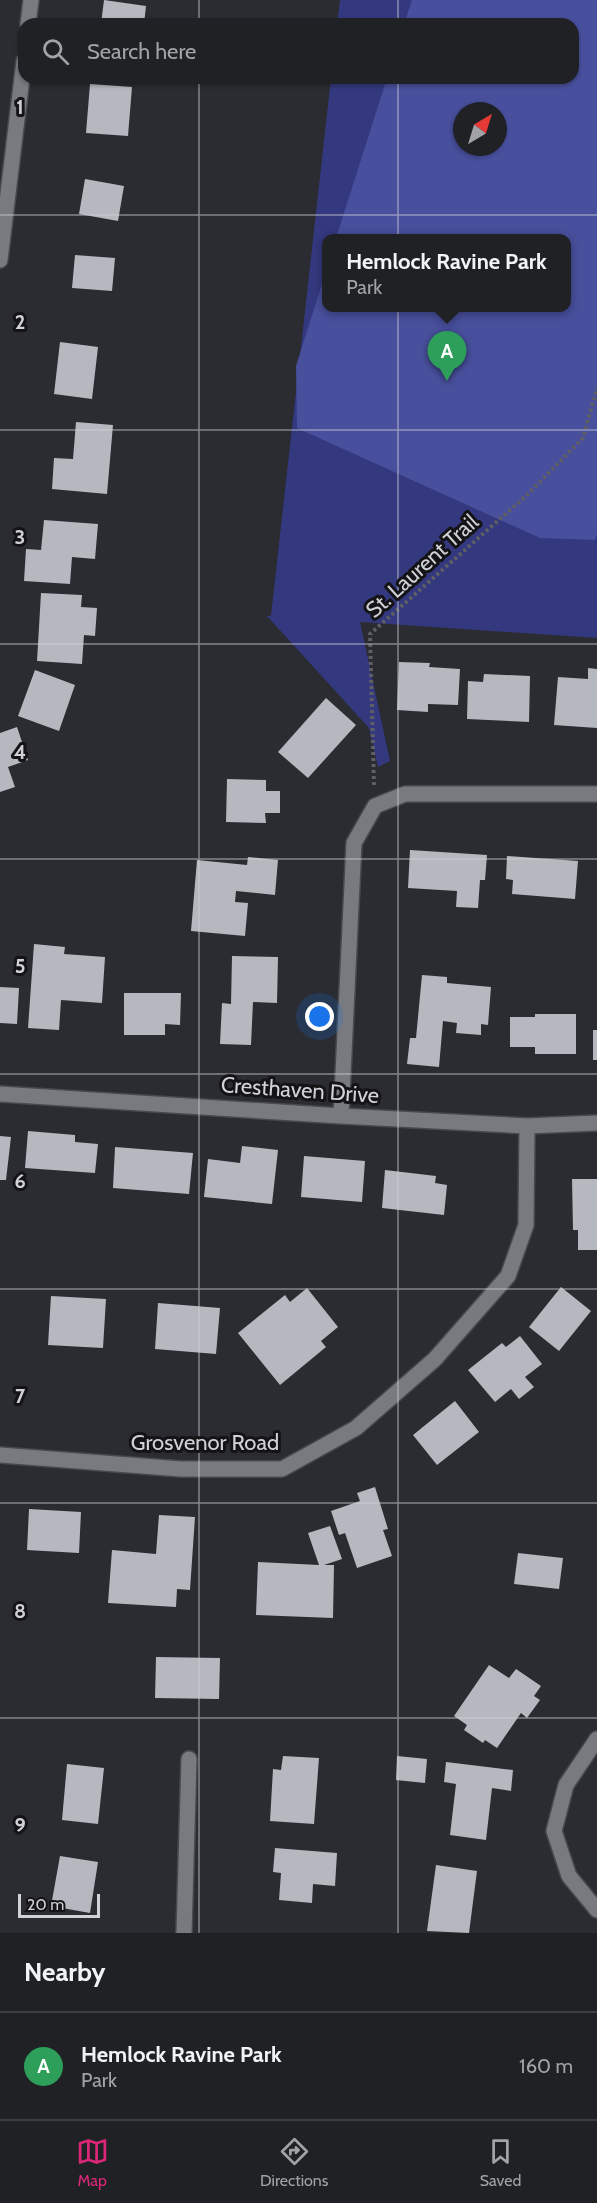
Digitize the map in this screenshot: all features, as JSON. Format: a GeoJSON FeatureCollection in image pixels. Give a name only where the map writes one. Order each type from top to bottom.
{"type":"FeatureCollection","features":[{"type":"Feature","properties":{"kind":"street"},"geometry":{"type":"LineString","coordinates":[[29,18],[31,0]]}},
{"type":"Feature","properties":{"kind":"street"},"geometry":{"type":"LineString","coordinates":[[0,260],[21,84]]}},
{"type":"Feature","properties":{"kind":"street"},"geometry":{"type":"LineString","coordinates":[[340,1116],[354,843],[375,806],[405,794],[597,794]]}},
{"type":"Feature","properties":{"kind":"street","name":"Cresthaven Drive"},"geometry":{"type":"LineString","coordinates":[[0,1094],[527,1126],[597,1123]]}},
{"type":"Feature","properties":{"kind":"street","name":"Grosvenor Road"},"geometry":{"type":"LineString","coordinates":[[0,1455],[181,1469],[282,1469],[356,1428],[435,1359],[508,1276],[526,1225],[527,1126]]}},
{"type":"Feature","properties":{"kind":"street"},"geometry":{"type":"LineString","coordinates":[[597,1738],[566,1785],[554,1831],[569,1876],[597,1910]]}},
{"type":"Feature","properties":{"kind":"street"},"geometry":{"type":"LineString","coordinates":[[184,1933],[189,1759]]}},
{"type":"Feature","properties":{"kind":"path","name":"St. Laurent Trail"},"geometry":{"type":"LineString","coordinates":[[375,806],[370,634],[527,495],[584,438],[597,388]]}},
{"type":"Feature","properties":{"kind":"shaded area"},"geometry":{"type":"Polygon","coordinates":[[[340,0],[597,0],[597,638],[360,622],[390,761],[378,767],[369,728],[267,616],[271,616],[330,84],[579,84],[579,18],[338,18],[340,0]]]}},
{"type":"Feature","properties":{"kind":"shaded area"},"geometry":{"type":"Polygon","coordinates":[[[412,0],[597,0],[597,534],[595,540],[540,538],[297,428],[296,366],[322,284],[322,312],[571,312],[571,234],[337,234],[385,84],[579,84],[579,18],[406,18],[412,0]]]}},
{"type":"Feature","properties":{"kind":"building"},"geometry":{"type":"Polygon","coordinates":[[[104,0],[146,6],[145,18],[102,18],[104,0]]]}},
{"type":"Feature","properties":{"kind":"building"},"geometry":{"type":"Polygon","coordinates":[[[90,84],[132,87],[128,136],[86,133],[90,84]]]}},
{"type":"Feature","properties":{"kind":"building"},"geometry":{"type":"Polygon","coordinates":[[[85,179],[124,186],[118,221],[79,214],[85,179]]]}},
{"type":"Feature","properties":{"kind":"building"},"geometry":{"type":"Polygon","coordinates":[[[75,255],[115,258],[112,291],[72,288],[75,255]]]}},
{"type":"Feature","properties":{"kind":"building"},"geometry":{"type":"Polygon","coordinates":[[[60,342],[98,347],[92,399],[54,394],[60,342]]]}},
{"type":"Feature","properties":{"kind":"building"},"geometry":{"type":"Polygon","coordinates":[[[76,422],[113,425],[107,494],[52,489],[54,458],[73,459],[76,422]]]}},
{"type":"Feature","properties":{"kind":"building"},"geometry":{"type":"Polygon","coordinates":[[[44,520],[98,524],[95,559],[72,557],[70,584],[24,581],[26,549],[41,550],[44,520]]]}},
{"type":"Feature","properties":{"kind":"building"},"geometry":{"type":"Polygon","coordinates":[[[41,593],[82,595],[81,607],[97,608],[95,636],[84,635],[82,664],[37,661],[41,593]]]}},
{"type":"Feature","properties":{"kind":"building"},"geometry":{"type":"Polygon","coordinates":[[[399,662],[430,663],[429,667],[460,669],[458,705],[428,704],[428,712],[397,710],[399,662]]]}},
{"type":"Feature","properties":{"kind":"building"},"geometry":{"type":"Polygon","coordinates":[[[588,668],[597,669],[597,728],[554,725],[558,677],[588,679],[588,668]]]}},
{"type":"Feature","properties":{"kind":"building"},"geometry":{"type":"Polygon","coordinates":[[[35,670],[75,685],[59,731],[18,716],[35,670]]]}},
{"type":"Feature","properties":{"kind":"building"},"geometry":{"type":"Polygon","coordinates":[[[484,674],[530,676],[529,722],[467,719],[468,681],[483,682],[484,674]]]}},
{"type":"Feature","properties":{"kind":"building"},"geometry":{"type":"Polygon","coordinates":[[[326,698],[356,725],[308,778],[278,752],[326,698]]]}},
{"type":"Feature","properties":{"kind":"building"},"geometry":{"type":"Polygon","coordinates":[[[17,727],[28,760],[8,767],[15,787],[0,792],[0,733],[17,727]]]}},
{"type":"Feature","properties":{"kind":"building"},"geometry":{"type":"Polygon","coordinates":[[[227,779],[266,780],[266,791],[280,791],[280,813],[265,813],[266,823],[226,822],[227,779]]]}},
{"type":"Feature","properties":{"kind":"building"},"geometry":{"type":"Polygon","coordinates":[[[410,850],[487,855],[485,880],[480,880],[478,908],[456,907],[457,891],[408,888],[410,850]]]}},
{"type":"Feature","properties":{"kind":"building"},"geometry":{"type":"Polygon","coordinates":[[[507,856],[578,861],[575,899],[512,894],[513,880],[506,879],[507,856]]]}},
{"type":"Feature","properties":{"kind":"building"},"geometry":{"type":"Polygon","coordinates":[[[248,857],[278,860],[275,895],[236,891],[235,902],[248,903],[245,936],[191,931],[197,860],[247,865],[248,857]]]}},
{"type":"Feature","properties":{"kind":"building"},"geometry":{"type":"Polygon","coordinates":[[[34,944],[65,947],[64,954],[105,957],[102,1003],[61,1000],[59,1030],[28,1028],[34,944]]]}},
{"type":"Feature","properties":{"kind":"building"},"geometry":{"type":"Polygon","coordinates":[[[232,956],[278,957],[277,1003],[253,1002],[251,1045],[220,1044],[222,1003],[231,1004],[232,956]]]}},
{"type":"Feature","properties":{"kind":"building"},"geometry":{"type":"Polygon","coordinates":[[[422,975],[447,977],[447,983],[491,987],[488,1025],[481,1024],[481,1035],[456,1033],[457,1023],[443,1021],[439,1067],[407,1064],[410,1038],[416,1038],[422,975]]]}},
{"type":"Feature","properties":{"kind":"building"},"geometry":{"type":"Polygon","coordinates":[[[0,987],[19,988],[17,1024],[0,1023],[0,987]]]}},
{"type":"Feature","properties":{"kind":"building"},"geometry":{"type":"Polygon","coordinates":[[[124,993],[181,993],[180,1025],[165,1024],[165,1035],[124,1035],[124,993]]]}},
{"type":"Feature","properties":{"kind":"building"},"geometry":{"type":"Polygon","coordinates":[[[535,1014],[576,1014],[576,1054],[535,1054],[535,1047],[510,1047],[510,1017],[535,1017],[535,1014]]]}},
{"type":"Feature","properties":{"kind":"building"},"geometry":{"type":"Polygon","coordinates":[[[593,1030],[597,1030],[597,1060],[593,1060],[593,1030]]]}},
{"type":"Feature","properties":{"kind":"building"},"geometry":{"type":"Polygon","coordinates":[[[28,1131],[75,1135],[75,1142],[98,1144],[95,1173],[25,1168],[28,1131]]]}},
{"type":"Feature","properties":{"kind":"building"},"geometry":{"type":"Polygon","coordinates":[[[0,1136],[11,1137],[6,1180],[0,1180],[0,1136]]]}},
{"type":"Feature","properties":{"kind":"building"},"geometry":{"type":"Polygon","coordinates":[[[242,1146],[278,1150],[272,1204],[204,1197],[208,1159],[240,1163],[242,1146]]]}},
{"type":"Feature","properties":{"kind":"building"},"geometry":{"type":"Polygon","coordinates":[[[115,1147],[193,1153],[189,1194],[113,1188],[115,1147]]]}},
{"type":"Feature","properties":{"kind":"building"},"geometry":{"type":"Polygon","coordinates":[[[304,1156],[365,1161],[362,1202],[301,1197],[304,1156]]]}},
{"type":"Feature","properties":{"kind":"building"},"geometry":{"type":"Polygon","coordinates":[[[385,1170],[436,1176],[435,1183],[447,1185],[444,1215],[382,1208],[385,1170]]]}},
{"type":"Feature","properties":{"kind":"building"},"geometry":{"type":"Polygon","coordinates":[[[572,1179],[597,1179],[597,1250],[578,1250],[578,1230],[573,1230],[572,1179]]]}},
{"type":"Feature","properties":{"kind":"building"},"geometry":{"type":"Polygon","coordinates":[[[561,1287],[591,1311],[559,1351],[529,1327],[561,1287]]]}},
{"type":"Feature","properties":{"kind":"building"},"geometry":{"type":"Polygon","coordinates":[[[307,1288],[338,1327],[321,1341],[326,1347],[280,1385],[238,1333],[285,1295],[290,1302],[307,1288]]]}},
{"type":"Feature","properties":{"kind":"building"},"geometry":{"type":"Polygon","coordinates":[[[51,1296],[106,1299],[103,1348],[48,1345],[51,1296]]]}},
{"type":"Feature","properties":{"kind":"building"},"geometry":{"type":"Polygon","coordinates":[[[158,1303],[220,1308],[216,1354],[155,1349],[158,1303]]]}},
{"type":"Feature","properties":{"kind":"building"},"geometry":{"type":"Polygon","coordinates":[[[520,1336],[542,1364],[525,1377],[534,1387],[519,1399],[511,1389],[495,1402],[468,1370],[502,1343],[506,1347],[520,1336]]]}},
{"type":"Feature","properties":{"kind":"building"},"geometry":{"type":"Polygon","coordinates":[[[455,1401],[479,1432],[437,1465],[413,1435],[455,1401]]]}},
{"type":"Feature","properties":{"kind":"building"},"geometry":{"type":"Polygon","coordinates":[[[375,1487],[388,1529],[383,1530],[392,1556],[357,1568],[345,1533],[339,1535],[331,1511],[360,1501],[357,1493],[375,1487]]]}},
{"type":"Feature","properties":{"kind":"building"},"geometry":{"type":"Polygon","coordinates":[[[29,1509],[81,1512],[79,1553],[27,1550],[29,1509]]]}},
{"type":"Feature","properties":{"kind":"building"},"geometry":{"type":"Polygon","coordinates":[[[159,1515],[195,1517],[190,1590],[177,1589],[176,1607],[108,1603],[112,1550],[156,1554],[159,1515]]]}},
{"type":"Feature","properties":{"kind":"building"},"geometry":{"type":"Polygon","coordinates":[[[330,1526],[342,1559],[324,1565],[334,1565],[333,1618],[256,1615],[258,1562],[319,1565],[308,1533],[330,1526]]]}},
{"type":"Feature","properties":{"kind":"building"},"geometry":{"type":"Polygon","coordinates":[[[518,1553],[563,1558],[559,1589],[514,1584],[518,1553]]]}},
{"type":"Feature","properties":{"kind":"building"},"geometry":{"type":"Polygon","coordinates":[[[156,1657],[220,1658],[219,1699],[155,1698],[156,1657]]]}},
{"type":"Feature","properties":{"kind":"building"},"geometry":{"type":"Polygon","coordinates":[[[489,1665],[509,1678],[516,1669],[541,1686],[534,1696],[540,1700],[527,1718],[521,1713],[497,1748],[485,1740],[483,1743],[464,1730],[467,1725],[454,1716],[489,1665]]]}},
{"type":"Feature","properties":{"kind":"building"},"geometry":{"type":"Polygon","coordinates":[[[283,1756],[319,1758],[314,1824],[270,1821],[273,1769],[281,1770],[283,1756]]]}},
{"type":"Feature","properties":{"kind":"building"},"geometry":{"type":"Polygon","coordinates":[[[397,1756],[427,1759],[425,1783],[396,1780],[397,1756]]]}},
{"type":"Feature","properties":{"kind":"building"},"geometry":{"type":"Polygon","coordinates":[[[446,1762],[513,1770],[511,1791],[492,1788],[486,1840],[450,1835],[456,1784],[444,1782],[446,1762]]]}},
{"type":"Feature","properties":{"kind":"building"},"geometry":{"type":"Polygon","coordinates":[[[67,1764],[104,1768],[98,1824],[62,1820],[67,1764]]]}},
{"type":"Feature","properties":{"kind":"building"},"geometry":{"type":"Polygon","coordinates":[[[275,1848],[337,1853],[335,1886],[313,1884],[312,1903],[279,1900],[281,1873],[273,1872],[275,1848]]]}},
{"type":"Feature","properties":{"kind":"building"},"geometry":{"type":"Polygon","coordinates":[[[60,1856],[98,1862],[90,1913],[51,1906],[60,1856]]]}},
{"type":"Feature","properties":{"kind":"building"},"geometry":{"type":"Polygon","coordinates":[[[436,1865],[477,1871],[469,1933],[427,1931],[436,1865]]]}},
{"type":"Feature","properties":{"kind":"place","name":"Hemlock Ravine Park"},"geometry":{"type":"Point","coordinates":[447,381]}}]}
